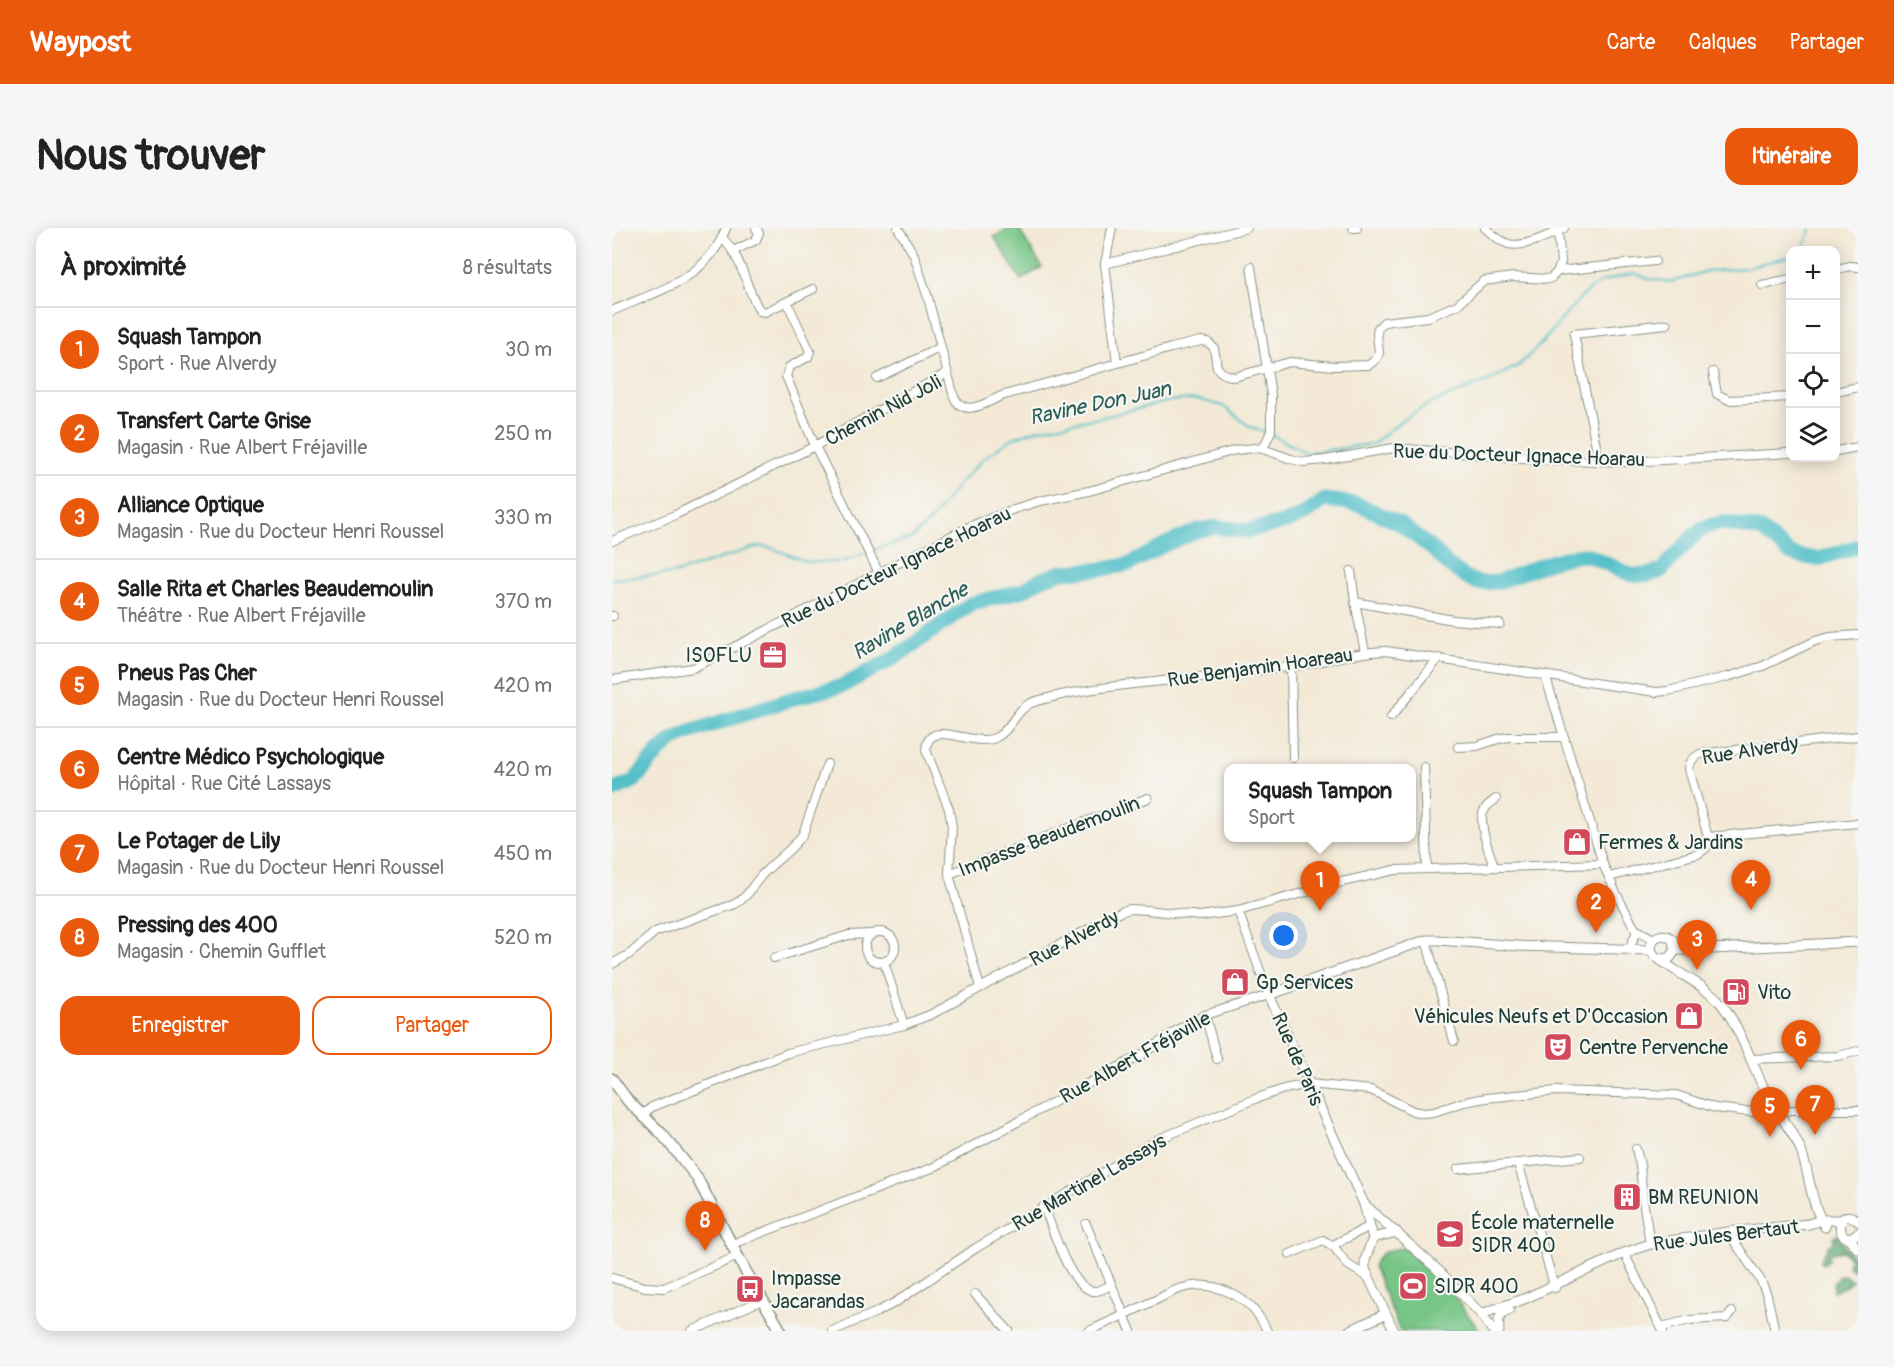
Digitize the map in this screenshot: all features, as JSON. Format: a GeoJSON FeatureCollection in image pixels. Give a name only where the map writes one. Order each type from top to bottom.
{"type":"FeatureCollection","features":[{"type":"Feature","properties":{"kind":"main road"},"geometry":{"type":"LineString","coordinates":[[612,1079],[628,1101],[662,1134],[696,1176],[762,1300],[782,1331]]}},
{"type":"Feature","properties":{"kind":"street"},"geometry":{"type":"LineString","coordinates":[[612,310],[681,280],[702,267],[723,239],[726,228]]}},
{"type":"Feature","properties":{"kind":"street"},"geometry":{"type":"LineString","coordinates":[[733,251],[756,240],[759,233],[756,228]]}},
{"type":"Feature","properties":{"kind":"street"},"geometry":{"type":"LineString","coordinates":[[898,228],[914,255],[941,347],[946,373]]}},
{"type":"Feature","properties":{"kind":"street"},"geometry":{"type":"LineString","coordinates":[[1112,228],[1105,264],[1117,363]]}},
{"type":"Feature","properties":{"kind":"street"},"geometry":{"type":"LineString","coordinates":[[1105,264],[1210,232],[1247,228]]}},
{"type":"Feature","properties":{"kind":"street"},"geometry":{"type":"LineString","coordinates":[[1485,228],[1501,241],[1520,246],[1556,231],[1561,262],[1558,271],[1655,261]]}},
{"type":"Feature","properties":{"kind":"street"},"geometry":{"type":"LineString","coordinates":[[723,239],[733,251],[759,311],[765,312],[813,289]]}},
{"type":"Feature","properties":{"kind":"street"},"geometry":{"type":"LineString","coordinates":[[1251,267],[1271,395],[1271,431],[1264,444]]}},
{"type":"Feature","properties":{"kind":"street"},"geometry":{"type":"LineString","coordinates":[[1840,268],[1858,267]]}},
{"type":"Feature","properties":{"kind":"street","name":"Chemin Nid Joli"},"geometry":{"type":"LineString","coordinates":[[612,541],[675,515],[815,447],[946,373],[956,401],[964,407],[974,408],[1001,396],[1201,341],[1214,348],[1217,367],[1220,371],[1234,377],[1290,362],[1334,366],[1369,365],[1379,353],[1377,333],[1384,322],[1428,317],[1456,306],[1484,281],[1513,277],[1547,279],[1556,275],[1558,271]]}},
{"type":"Feature","properties":{"kind":"street"},"geometry":{"type":"LineString","coordinates":[[1762,285],[1786,280]]}},
{"type":"Feature","properties":{"kind":"street"},"geometry":{"type":"LineString","coordinates":[[787,302],[810,351],[808,357],[789,368],[786,376],[815,447],[879,573]]}},
{"type":"Feature","properties":{"kind":"street"},"geometry":{"type":"LineString","coordinates":[[1599,461],[1574,333],[1667,324]]}},
{"type":"Feature","properties":{"kind":"street"},"geometry":{"type":"LineString","coordinates":[[877,378],[941,347]]}},
{"type":"Feature","properties":{"kind":"street"},"geometry":{"type":"LineString","coordinates":[[1713,372],[1717,394],[1730,400],[1786,397]]}},
{"type":"Feature","properties":{"kind":"street"},"geometry":{"type":"LineString","coordinates":[[1840,391],[1858,387]]}},
{"type":"Feature","properties":{"kind":"street","name":"Rue du Docteur Ignace Hoarau"},"geometry":{"type":"LineString","coordinates":[[612,680],[693,668],[971,526],[1014,509],[1264,444],[1297,461],[1325,460],[1394,448],[1536,459],[1627,462],[1786,453]]}},
{"type":"Feature","properties":{"kind":"street"},"geometry":{"type":"LineString","coordinates":[[1840,450],[1858,447]]}},
{"type":"Feature","properties":{"kind":"street"},"geometry":{"type":"LineString","coordinates":[[1351,571],[1365,652]]}},
{"type":"Feature","properties":{"kind":"street"},"geometry":{"type":"LineString","coordinates":[[1355,602],[1454,620],[1500,624]]}},
{"type":"Feature","properties":{"kind":"street","name":"Rue Benjamin Hoareau"},"geometry":{"type":"LineString","coordinates":[[980,988],[950,873],[952,827],[949,809],[926,750],[926,742],[936,733],[987,740],[1002,734],[1025,706],[1083,690],[1291,666],[1365,652],[1386,651],[1668,692],[1762,666],[1815,641],[1830,637],[1858,635]]}},
{"type":"Feature","properties":{"kind":"street"},"geometry":{"type":"LineString","coordinates":[[1391,717],[1439,658]]}},
{"type":"Feature","properties":{"kind":"street"},"geometry":{"type":"LineString","coordinates":[[1291,666],[1293,758]]}},
{"type":"Feature","properties":{"kind":"street"},"geometry":{"type":"LineString","coordinates":[[1545,675],[1603,864],[1636,932],[1652,944],[1657,958],[1680,950],[1858,942]]}},
{"type":"Feature","properties":{"kind":"street","name":"Rue Alverdy"},"geometry":{"type":"LineString","coordinates":[[1708,837],[1689,769],[1691,760],[1695,757],[1700,754],[1858,736]]}},
{"type":"Feature","properties":{"kind":"street"},"geometry":{"type":"LineString","coordinates":[[1458,747],[1477,746],[1509,737],[1563,737]]}},
{"type":"Feature","properties":{"kind":"street"},"geometry":{"type":"LineString","coordinates":[[612,964],[630,954],[655,932],[735,904],[750,893],[760,876],[797,844],[803,834],[827,764]]}},
{"type":"Feature","properties":{"kind":"street"},"geometry":{"type":"LineString","coordinates":[[1424,766],[1427,869]]}},
{"type":"Feature","properties":{"kind":"street","name":"Impasse Beaudemoulin"},"geometry":{"type":"LineString","coordinates":[[950,873],[1148,798]]}},
{"type":"Feature","properties":{"kind":"street"},"geometry":{"type":"LineString","coordinates":[[1494,866],[1482,825],[1482,817],[1484,810],[1496,799]]}},
{"type":"Feature","properties":{"kind":"street"},"geometry":{"type":"LineString","coordinates":[[1609,877],[1703,852],[1708,837],[1858,824]]}},
{"type":"Feature","properties":{"kind":"street","name":"Rue Alverdy"},"geometry":{"type":"LineString","coordinates":[[642,1115],[652,1107],[788,1053],[904,1026],[933,1014],[1122,911],[1147,910],[1200,916],[1238,911],[1395,870],[1603,864]]}},
{"type":"Feature","properties":{"kind":"street","name":"Rue de Paris"},"geometry":{"type":"LineString","coordinates":[[1238,911],[1269,995],[1364,1204],[1374,1238]]}},
{"type":"Feature","properties":{"kind":"street"},"geometry":{"type":"LineString","coordinates":[[774,958],[849,934],[878,932],[888,934],[895,943],[894,954],[885,962],[873,961],[866,954],[865,947],[871,934]]}},
{"type":"Feature","properties":{"kind":"street"},"geometry":{"type":"LineString","coordinates":[[1629,949],[1636,932]]}},
{"type":"Feature","properties":{"kind":"street"},"geometry":{"type":"LineString","coordinates":[[1652,944],[1660,936],[1666,935],[1673,940],[1670,955],[1674,970],[1707,990],[1722,1004],[1767,1094],[1802,1154],[1823,1223]]}},
{"type":"Feature","properties":{"kind":"street"},"geometry":{"type":"LineString","coordinates":[[1426,940],[1454,1041]]}},
{"type":"Feature","properties":{"kind":"street","name":"Rue Albert Fréjaville"},"geometry":{"type":"LineString","coordinates":[[732,1244],[932,1168],[1143,1054],[1177,1030],[1205,1015],[1426,940],[1518,946],[1629,949],[1652,944]]}},
{"type":"Feature","properties":{"kind":"street"},"geometry":{"type":"LineString","coordinates":[[885,962],[904,1026]]}},
{"type":"Feature","properties":{"kind":"street"},"geometry":{"type":"LineString","coordinates":[[1205,1015],[1217,1059]]}},
{"type":"Feature","properties":{"kind":"street"},"geometry":{"type":"LineString","coordinates":[[1750,1059],[1838,1056],[1858,1051]]}},
{"type":"Feature","properties":{"kind":"street","name":"Rue Martinel Lassays"},"geometry":{"type":"LineString","coordinates":[[832,1331],[896,1302],[976,1248],[1159,1139],[1284,1089],[1309,1084],[1371,1090],[1413,1111],[1423,1113],[1486,1098],[1556,1091],[1676,1095],[1728,1110],[1767,1113],[1858,1110]]}},
{"type":"Feature","properties":{"kind":"street"},"geometry":{"type":"LineString","coordinates":[[1636,1149],[1640,1165],[1647,1245]]}},
{"type":"Feature","properties":{"kind":"street"},"geometry":{"type":"LineString","coordinates":[[1458,1169],[1580,1157]]}},
{"type":"Feature","properties":{"kind":"street"},"geometry":{"type":"LineString","coordinates":[[1518,1163],[1554,1287]]}},
{"type":"Feature","properties":{"kind":"street","name":"Rue de Paris"},"geometry":{"type":"LineString","coordinates":[[1364,1204],[1437,1269],[1481,1314],[1493,1331]]}},
{"type":"Feature","properties":{"kind":"street"},"geometry":{"type":"LineString","coordinates":[[1044,1206],[1068,1266],[1083,1286],[1099,1291],[1111,1285]]}},
{"type":"Feature","properties":{"kind":"street","name":"Rue Jules Bertaut"},"geometry":{"type":"LineString","coordinates":[[1499,1331],[1498,1319],[1501,1314],[1647,1245],[1728,1232],[1823,1223],[1849,1217],[1857,1220]]}},
{"type":"Feature","properties":{"kind":"street"},"geometry":{"type":"LineString","coordinates":[[1843,1220],[1840,1225],[1850,1234],[1858,1249]]}},
{"type":"Feature","properties":{"kind":"street","name":"Rue Jules Bertaut"},"geometry":{"type":"LineString","coordinates":[[1823,1223],[1850,1234]]}},
{"type":"Feature","properties":{"kind":"street"},"geometry":{"type":"LineString","coordinates":[[1086,1224],[1131,1331]]}},
{"type":"Feature","properties":{"kind":"street"},"geometry":{"type":"LineString","coordinates":[[1334,1247],[1335,1244],[1370,1226]]}},
{"type":"Feature","properties":{"kind":"street"},"geometry":{"type":"LineString","coordinates":[[1394,1331],[1366,1276],[1365,1260],[1374,1238],[1396,1232]]}},
{"type":"Feature","properties":{"kind":"street"},"geometry":{"type":"LineString","coordinates":[[1728,1232],[1761,1281],[1767,1295],[1775,1331]]}},
{"type":"Feature","properties":{"kind":"street"},"geometry":{"type":"LineString","coordinates":[[1290,1254],[1323,1240],[1334,1247],[1348,1265],[1366,1276]]}},
{"type":"Feature","properties":{"kind":"street"},"geometry":{"type":"LineString","coordinates":[[1624,1254],[1662,1329],[1690,1320],[1727,1318],[1732,1312]]}},
{"type":"Feature","properties":{"kind":"street"},"geometry":{"type":"LineString","coordinates":[[612,1278],[645,1287],[664,1288],[738,1256]]}},
{"type":"Feature","properties":{"kind":"street"},"geometry":{"type":"LineString","coordinates":[[1089,1331],[1180,1288],[1205,1286],[1230,1291],[1248,1303],[1267,1331]]}},
{"type":"Feature","properties":{"kind":"street","name":"Rue Jules Bertaut"},"geometry":{"type":"LineString","coordinates":[[1481,1314],[1554,1287]]}},
{"type":"Feature","properties":{"kind":"street"},"geometry":{"type":"LineString","coordinates":[[975,1294],[1009,1331]]}},
{"type":"Feature","properties":{"kind":"street"},"geometry":{"type":"LineString","coordinates":[[692,1331],[762,1300]]}},
{"type":"Feature","properties":{"kind":"street"},"geometry":{"type":"LineString","coordinates":[[1349,1331],[1385,1314]]}},
{"type":"Feature","properties":{"kind":"green space"},"geometry":{"type":"Polygon","coordinates":[[[1009,228],[1018,228],[1042,267],[1021,280],[994,237],[1009,228]]]}},
{"type":"Feature","properties":{"kind":"green space"},"geometry":{"type":"Polygon","coordinates":[[[1837,1235],[1858,1265],[1858,1273],[1849,1268],[1848,1262],[1851,1260],[1842,1251],[1832,1253],[1827,1257],[1830,1259],[1823,1264],[1820,1262],[1829,1245],[1834,1243],[1833,1237],[1837,1235]]]}},
{"type":"Feature","properties":{"kind":"green space","name":"SIDR 400"},"geometry":{"type":"Polygon","coordinates":[[[1404,1248],[1449,1290],[1480,1331],[1400,1331],[1373,1266],[1386,1252],[1404,1248]]]}},
{"type":"Feature","properties":{"kind":"green space"},"geometry":{"type":"Polygon","coordinates":[[[1844,1275],[1852,1280],[1833,1292],[1833,1284],[1839,1276],[1844,1275]]]}},
{"type":"Feature","properties":{"kind":"waterway","name":"Ravine Don Juan"},"geometry":{"type":"LineString","coordinates":[[1804,246],[1812,228]]}},
{"type":"Feature","properties":{"kind":"waterway","name":"Ravine Don Juan"},"geometry":{"type":"LineString","coordinates":[[870,551],[912,538],[931,520],[960,483],[985,457],[1013,438],[1038,429],[1099,418],[1170,401],[1196,399],[1223,406],[1250,427],[1268,433],[1307,453],[1373,444],[1401,421],[1429,404],[1492,379],[1519,365],[1540,345],[1575,304],[1590,289],[1603,281],[1634,273],[1649,279],[1671,282],[1707,271],[1747,268],[1786,257]]}},
{"type":"Feature","properties":{"kind":"waterway","name":"Ravine Blanche"},"geometry":{"type":"LineString","coordinates":[[612,791],[634,781],[672,740],[794,698],[842,686],[894,658],[971,604],[1024,590],[1039,580],[1062,572],[1104,569],[1130,564],[1164,545],[1199,530],[1215,527],[1248,531],[1287,522],[1325,500],[1358,504],[1400,524],[1436,552],[1448,565],[1478,583],[1498,582],[1550,562],[1588,555],[1631,575],[1648,575],[1661,571],[1695,534],[1708,526],[1723,523],[1761,530],[1791,554],[1804,557],[1819,559],[1858,546]]}},
{"type":"Feature","properties":{"kind":"waterway","name":"Ravine Don Juan"},"geometry":{"type":"LineString","coordinates":[[612,579],[673,574],[759,546],[772,548],[807,562],[842,562],[865,553]]}},
{"type":"Feature","properties":{"kind":"place","name":"ISOFLU"},"geometry":{"type":"Point","coordinates":[773,655]}},
{"type":"Feature","properties":{"kind":"place","name":"Fermes & Jardins"},"geometry":{"type":"Point","coordinates":[1577,842]}},
{"type":"Feature","properties":{"kind":"place","name":"Salle Rita et Charles Beaudemoulin"},"geometry":{"type":"Point","coordinates":[1751,910]}},
{"type":"Feature","properties":{"kind":"place","name":"Squash Tampon"},"geometry":{"type":"Point","coordinates":[1320,911]}},
{"type":"Feature","properties":{"kind":"place","name":"Transfert Carte Grise"},"geometry":{"type":"Point","coordinates":[1596,933]}},
{"type":"Feature","properties":{"kind":"place","name":"Alliance Optique"},"geometry":{"type":"Point","coordinates":[1697,970]}},
{"type":"Feature","properties":{"kind":"place","name":"Gp Services"},"geometry":{"type":"Point","coordinates":[1235,982]}},
{"type":"Feature","properties":{"kind":"place","name":"Vito"},"geometry":{"type":"Point","coordinates":[1736,992]}},
{"type":"Feature","properties":{"kind":"place","name":"Véhicules Neufs et D'Occasion"},"geometry":{"type":"Point","coordinates":[1689,1016]}},
{"type":"Feature","properties":{"kind":"place","name":"Centre Pervenche"},"geometry":{"type":"Point","coordinates":[1558,1047]}},
{"type":"Feature","properties":{"kind":"place","name":"Centre Médico Psychologique"},"geometry":{"type":"Point","coordinates":[1801,1070]}},
{"type":"Feature","properties":{"kind":"place","name":"Le Potager de Lily"},"geometry":{"type":"Point","coordinates":[1815,1135]}},
{"type":"Feature","properties":{"kind":"place","name":"Pneus Pas Cher"},"geometry":{"type":"Point","coordinates":[1770,1137]}},
{"type":"Feature","properties":{"kind":"place","name":"BM REUNION"},"geometry":{"type":"Point","coordinates":[1627,1197]}},
{"type":"Feature","properties":{"kind":"place","name":"École maternelle SIDR 400"},"geometry":{"type":"Point","coordinates":[1450,1234]}},
{"type":"Feature","properties":{"kind":"place","name":"Pressing des 400"},"geometry":{"type":"Point","coordinates":[705,1251]}},
{"type":"Feature","properties":{"kind":"place","name":"SIDR 400"},"geometry":{"type":"Point","coordinates":[1413,1286]}},
{"type":"Feature","properties":{"kind":"place","name":"Impasse Jacarandas"},"geometry":{"type":"Point","coordinates":[750,1289]}}]}
